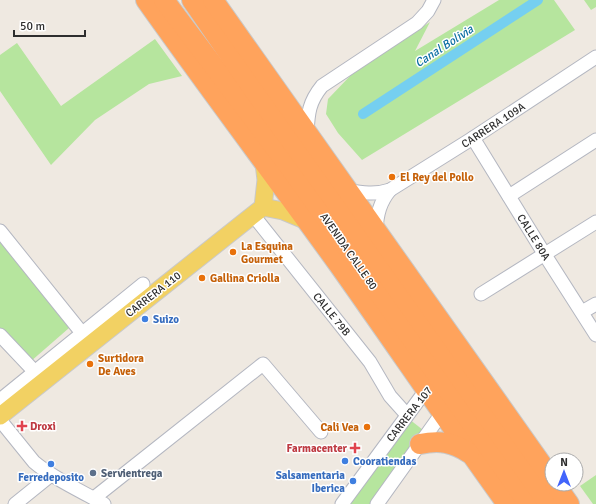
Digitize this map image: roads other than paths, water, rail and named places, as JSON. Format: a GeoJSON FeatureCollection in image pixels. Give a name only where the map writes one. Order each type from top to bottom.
{"type":"FeatureCollection","features":[{"type":"Feature","properties":{"kind":"highway","name":"AVENIDA CALLE 80"},"geometry":{"type":"LineString","coordinates":[[146,0],[204,82],[339,265],[549,504]]}},
{"type":"Feature","properties":{"kind":"highway","name":"AVENIDA CALLE 80"},"geometry":{"type":"LineString","coordinates":[[164,0],[288,166],[529,504]]}},
{"type":"Feature","properties":{"kind":"highway","name":"AVENIDA CALLE 80"},"geometry":{"type":"LineString","coordinates":[[192,0],[341,210],[443,383],[441,412],[507,504]]}},
{"type":"Feature","properties":{"kind":"highway"},"geometry":{"type":"LineString","coordinates":[[213,0],[544,468]]}},
{"type":"Feature","properties":{"kind":"highway"},"geometry":{"type":"LineString","coordinates":[[336,233],[339,265]]}},
{"type":"Feature","properties":{"kind":"highway"},"geometry":{"type":"LineString","coordinates":[[420,444],[436,441],[454,444],[472,455]]}},
{"type":"Feature","properties":{"kind":"highway"},"geometry":{"type":"LineString","coordinates":[[561,492],[569,504]]}},
{"type":"Feature","properties":{"kind":"main road"},"geometry":{"type":"LineString","coordinates":[[264,163],[266,180],[258,211],[283,211],[307,221]]}},
{"type":"Feature","properties":{"kind":"main road","name":"CARRERA 110"},"geometry":{"type":"LineString","coordinates":[[0,403],[39,377],[86,339],[258,211]]}},
{"type":"Feature","properties":{"kind":"main road","name":"CARRERA 110"},"geometry":{"type":"LineString","coordinates":[[0,416],[39,377]]}},
{"type":"Feature","properties":{"kind":"street"},"geometry":{"type":"LineString","coordinates":[[307,133],[309,107],[315,95],[322,86],[417,23],[428,11],[434,0]]}},
{"type":"Feature","properties":{"kind":"street","name":"CARRERA 109A"},"geometry":{"type":"LineString","coordinates":[[348,190],[369,194],[381,193],[390,190],[596,58]]}},
{"type":"Feature","properties":{"kind":"street","name":"CALLE 80A"},"geometry":{"type":"LineString","coordinates":[[473,138],[545,255],[596,334]]}},
{"type":"Feature","properties":{"kind":"street"},"geometry":{"type":"LineString","coordinates":[[509,196],[596,140]]}},
{"type":"Feature","properties":{"kind":"street","name":"CARRERA 109A"},"geometry":{"type":"LineString","coordinates":[[376,230],[379,208],[390,190]]}},
{"type":"Feature","properties":{"kind":"street","name":"CALLE 79B"},"geometry":{"type":"LineString","coordinates":[[258,211],[370,362],[390,396],[407,415]]}},
{"type":"Feature","properties":{"kind":"street"},"geometry":{"type":"LineString","coordinates":[[480,294],[596,222]]}},
{"type":"Feature","properties":{"kind":"street"},"geometry":{"type":"LineString","coordinates":[[0,231],[86,339]]}},
{"type":"Feature","properties":{"kind":"street","name":"CARRERA 110"},"geometry":{"type":"LineString","coordinates":[[86,339],[143,284]]}},
{"type":"Feature","properties":{"kind":"street"},"geometry":{"type":"LineString","coordinates":[[582,312],[596,304]]}},
{"type":"Feature","properties":{"kind":"street"},"geometry":{"type":"LineString","coordinates":[[0,335],[39,377]]}},
{"type":"Feature","properties":{"kind":"street"},"geometry":{"type":"LineString","coordinates":[[443,383],[458,346]]}},
{"type":"Feature","properties":{"kind":"street"},"geometry":{"type":"LineString","coordinates":[[0,420],[34,462],[51,475],[99,501],[264,364],[321,432]]}},
{"type":"Feature","properties":{"kind":"street","name":"CARRERA 110"},"geometry":{"type":"LineString","coordinates":[[0,400],[39,377]]}},
{"type":"Feature","properties":{"kind":"street","name":"CARRERA 107"},"geometry":{"type":"LineString","coordinates":[[342,504],[407,415],[443,383]]}},
{"type":"Feature","properties":{"kind":"street"},"geometry":{"type":"LineString","coordinates":[[377,504],[441,412]]}},
{"type":"Feature","properties":{"kind":"street"},"geometry":{"type":"LineString","coordinates":[[15,504],[51,475]]}},
{"type":"Feature","properties":{"kind":"waterway","name":"Canal Bolivia"},"geometry":{"type":"LineString","coordinates":[[363,114],[538,0]]}},
{"type":"Feature","properties":{"kind":"place","name":"El Rey del Pollo"},"geometry":{"type":"Point","coordinates":[392,177]}},
{"type":"Feature","properties":{"kind":"place","name":"La Esquina Gourmet"},"geometry":{"type":"Point","coordinates":[233,252]}},
{"type":"Feature","properties":{"kind":"place","name":"Gallina Criolla"},"geometry":{"type":"Point","coordinates":[202,278]}},
{"type":"Feature","properties":{"kind":"place","name":"Suizo"},"geometry":{"type":"Point","coordinates":[145,319]}},
{"type":"Feature","properties":{"kind":"place","name":"Surtidora De Aves"},"geometry":{"type":"Point","coordinates":[90,364]}},
{"type":"Feature","properties":{"kind":"place","name":"Droxi"},"geometry":{"type":"Point","coordinates":[22,426]}},
{"type":"Feature","properties":{"kind":"place","name":"Cali Vea"},"geometry":{"type":"Point","coordinates":[367,427]}},
{"type":"Feature","properties":{"kind":"place","name":"Farmacenter"},"geometry":{"type":"Point","coordinates":[355,448]}},
{"type":"Feature","properties":{"kind":"place","name":"Cooratiendas"},"geometry":{"type":"Point","coordinates":[345,461]}},
{"type":"Feature","properties":{"kind":"place","name":"Ferredeposito"},"geometry":{"type":"Point","coordinates":[51,464]}},
{"type":"Feature","properties":{"kind":"place","name":"Servientrega"},"geometry":{"type":"Point","coordinates":[93,473]}},
{"type":"Feature","properties":{"kind":"place","name":"Salsamentaria Iberica"},"geometry":{"type":"Point","coordinates":[353,481]}}]}
